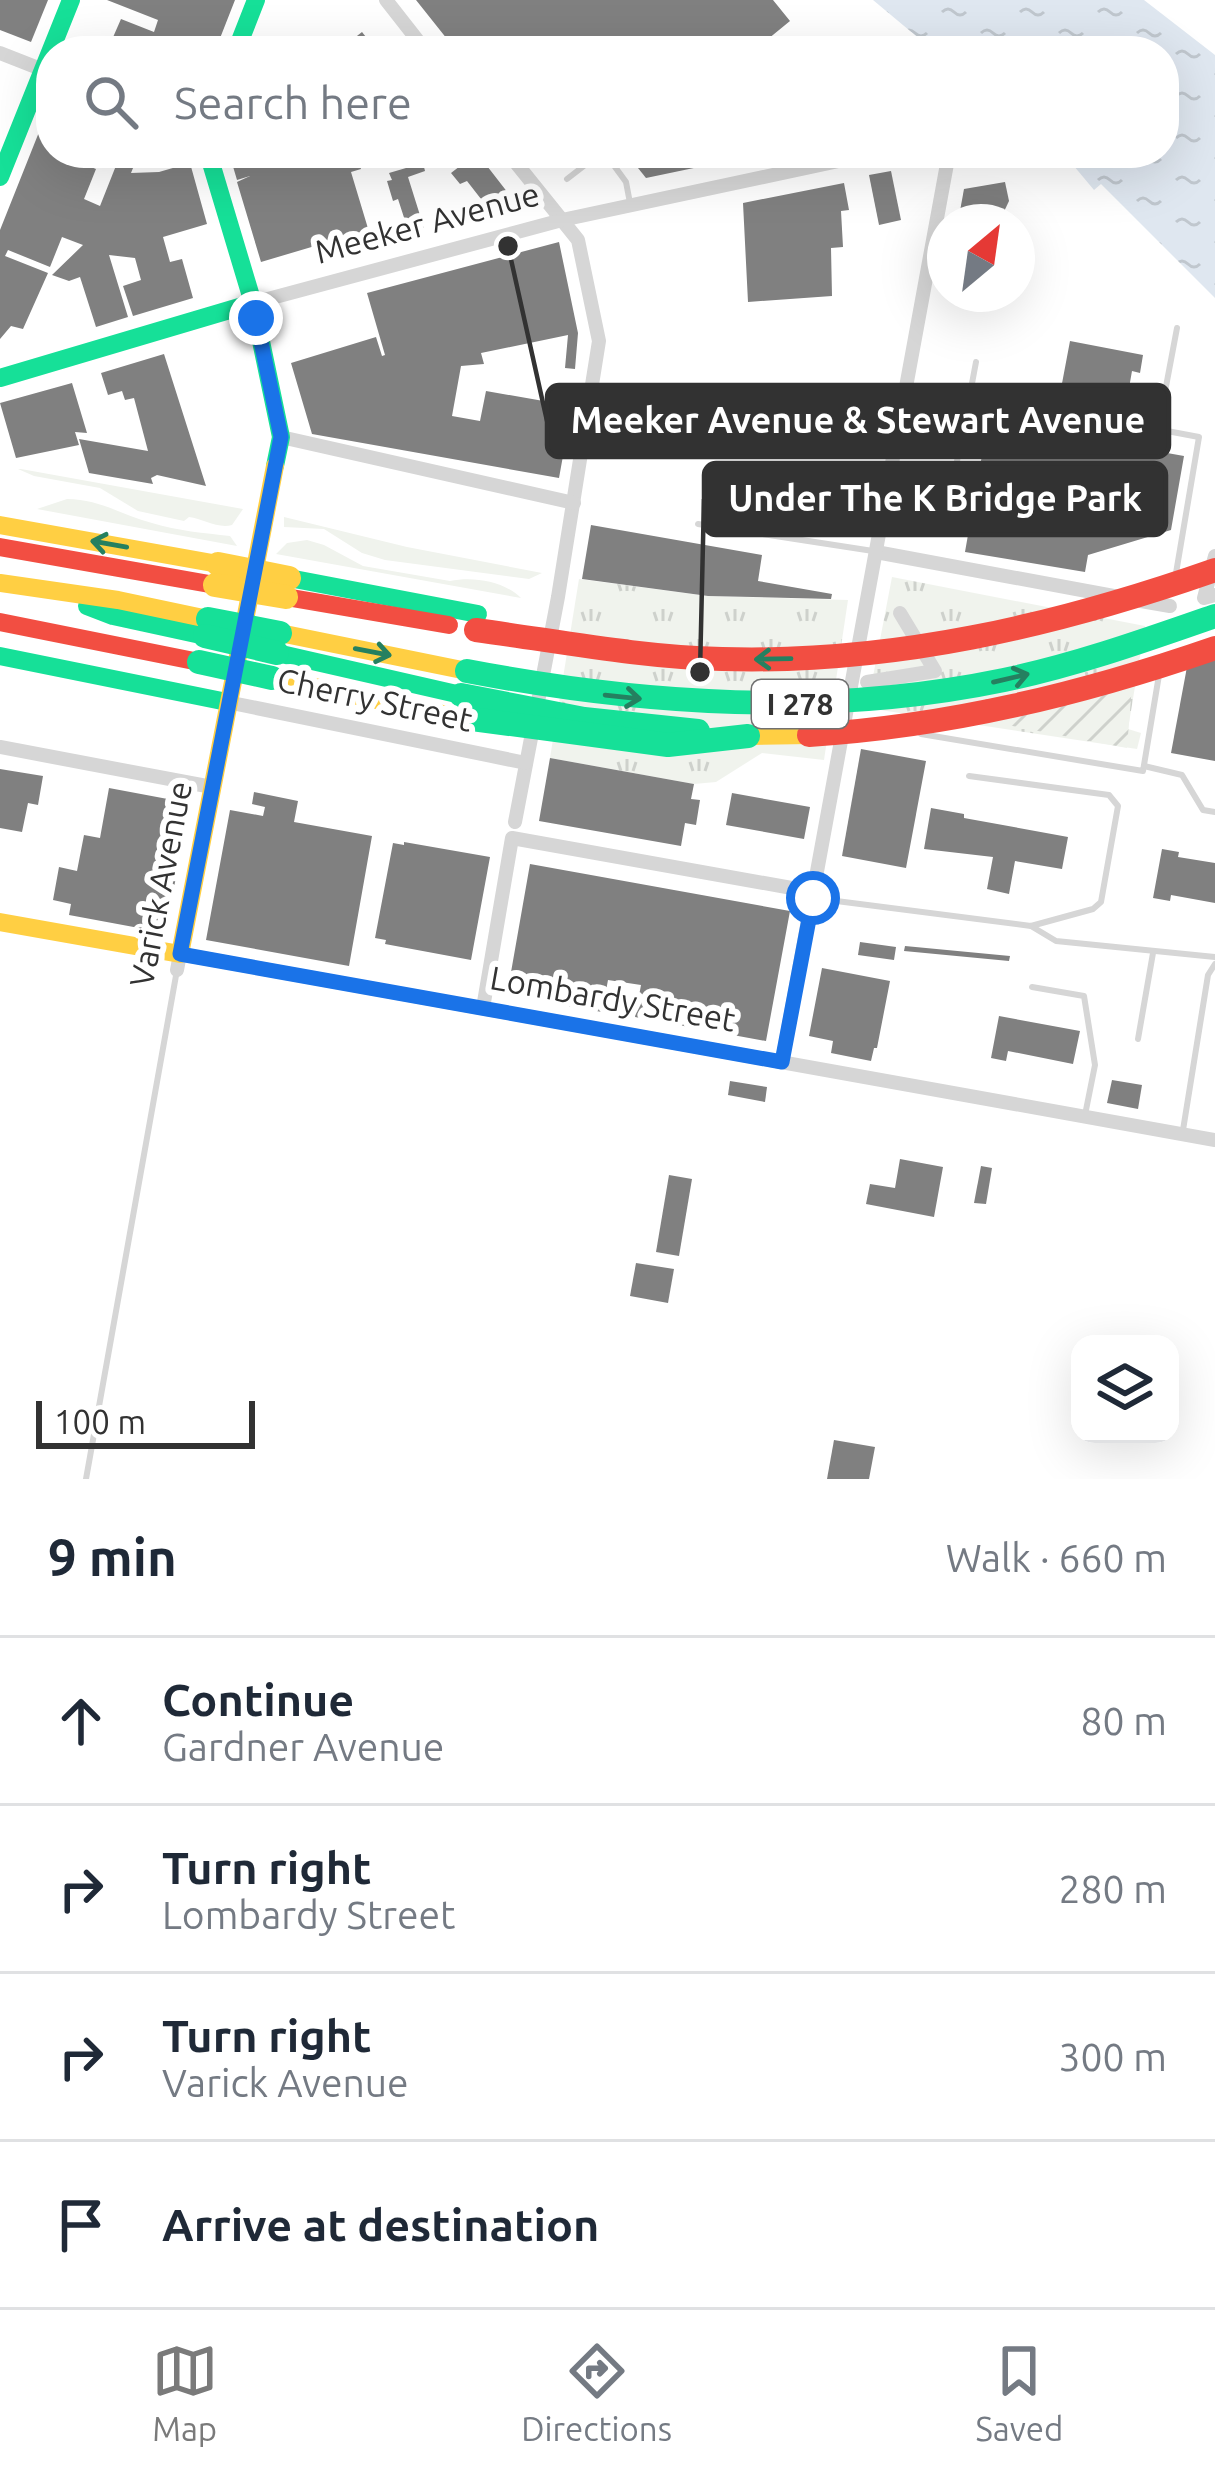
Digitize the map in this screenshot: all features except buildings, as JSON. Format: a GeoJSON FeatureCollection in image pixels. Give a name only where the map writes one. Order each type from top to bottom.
{"type":"FeatureCollection","features":[{"type":"Feature","properties":{"kind":"main road"},"geometry":{"type":"LineString","coordinates":[[59,36],[71,0]]}},
{"type":"Feature","properties":{"kind":"main road"},"geometry":{"type":"LineString","coordinates":[[242,36],[256,0]]}},
{"type":"Feature","properties":{"kind":"main road"},"geometry":{"type":"LineString","coordinates":[[2,168],[36,95]]}},
{"type":"Feature","properties":{"kind":"main road","name":"Varick Avenue"},"geometry":{"type":"LineString","coordinates":[[179,962],[281,437],[253,303],[212,168]]}},
{"type":"Feature","properties":{"kind":"main road","name":"Meeker Avenue"},"geometry":{"type":"LineString","coordinates":[[0,378],[253,303]]}},
{"type":"Feature","properties":{"kind":"main road"},"geometry":{"type":"LineString","coordinates":[[0,525],[216,574]]}},
{"type":"Feature","properties":{"kind":"main road","name":"I 278"},"geometry":{"type":"LineString","coordinates":[[0,547],[216,574],[617,649],[736,659],[912,650],[992,636],[1092,612],[1215,570]]}},
{"type":"Feature","properties":{"kind":"main road","name":"I 278"},"geometry":{"type":"LineString","coordinates":[[0,583],[51,593],[113,616],[206,627],[276,654],[461,694],[640,743],[668,745],[850,732],[983,715],[1088,690],[1215,648]]}},
{"type":"Feature","properties":{"kind":"main road","name":"I 278"},"geometry":{"type":"LineString","coordinates":[[461,694],[582,692],[675,702],[843,702],[1007,679],[1109,652],[1215,616]]}},
{"type":"Feature","properties":{"kind":"main road"},"geometry":{"type":"LineString","coordinates":[[0,622],[200,662],[276,654]]}},
{"type":"Feature","properties":{"kind":"main road","name":"Cherry Street"},"geometry":{"type":"LineString","coordinates":[[0,656],[227,702]]}},
{"type":"Feature","properties":{"kind":"main road","name":"Lombardy Street"},"geometry":{"type":"LineString","coordinates":[[0,922],[179,962]]}},
{"type":"Feature","properties":{"kind":"street"},"geometry":{"type":"LineString","coordinates":[[386,0],[414,36]]}},
{"type":"Feature","properties":{"kind":"street"},"geometry":{"type":"LineString","coordinates":[[0,53],[36,68]]}},
{"type":"Feature","properties":{"kind":"street"},"geometry":{"type":"LineString","coordinates":[[483,1008],[599,340],[578,240],[521,168]]}},
{"type":"Feature","properties":{"kind":"street","name":"Meeker Avenue"},"geometry":{"type":"LineString","coordinates":[[253,303],[562,220],[807,168]]}},
{"type":"Feature","properties":{"kind":"street"},"geometry":{"type":"LineString","coordinates":[[782,1062],[946,168]]}},
{"type":"Feature","properties":{"kind":"street"},"geometry":{"type":"LineString","coordinates":[[281,437],[574,503]]}},
{"type":"Feature","properties":{"kind":"street"},"geometry":{"type":"LineString","coordinates":[[876,552],[1169,615]]}},
{"type":"Feature","properties":{"kind":"street"},"geometry":{"type":"LineString","coordinates":[[1215,556],[1204,598],[1215,595]]}},
{"type":"Feature","properties":{"kind":"street"},"geometry":{"type":"LineString","coordinates":[[867,682],[935,671],[900,613]]}},
{"type":"Feature","properties":{"kind":"street","name":"Cherry Street"},"geometry":{"type":"LineString","coordinates":[[227,702],[526,763]]}},
{"type":"Feature","properties":{"kind":"street"},"geometry":{"type":"LineString","coordinates":[[845,722],[911,732]]}},
{"type":"Feature","properties":{"kind":"street"},"geometry":{"type":"LineString","coordinates":[[0,747],[212,787]]}},
{"type":"Feature","properties":{"kind":"street"},"geometry":{"type":"LineString","coordinates":[[514,830],[814,895]]}},
{"type":"Feature","properties":{"kind":"street","name":"Lombardy Street"},"geometry":{"type":"LineString","coordinates":[[179,962],[483,1008],[1215,1140]]}},
{"type":"Feature","properties":{"kind":"lane"},"geometry":{"type":"LineString","coordinates":[[567,178],[580,168]]}},
{"type":"Feature","properties":{"kind":"lane"},"geometry":{"type":"LineString","coordinates":[[616,168],[626,182],[631,206]]}},
{"type":"Feature","properties":{"kind":"lane"},"geometry":{"type":"LineString","coordinates":[[1158,429],[1178,328]]}},
{"type":"Feature","properties":{"kind":"lane"},"geometry":{"type":"LineString","coordinates":[[945,523],[976,362]]}},
{"type":"Feature","properties":{"kind":"lane"},"geometry":{"type":"LineString","coordinates":[[970,394],[1199,437],[1164,643]]}},
{"type":"Feature","properties":{"kind":"lane"},"geometry":{"type":"LineString","coordinates":[[698,524],[876,552]]}},
{"type":"Feature","properties":{"kind":"lane"},"geometry":{"type":"LineString","coordinates":[[1143,768],[1161,663]]}},
{"type":"Feature","properties":{"kind":"lane"},"geometry":{"type":"LineString","coordinates":[[911,732],[1182,776],[1203,810],[1215,812]]}},
{"type":"Feature","properties":{"kind":"lane"},"geometry":{"type":"LineString","coordinates":[[969,776],[1108,795],[1118,806],[1101,902],[1093,909],[1031,926]]}},
{"type":"Feature","properties":{"kind":"lane"},"geometry":{"type":"LineString","coordinates":[[814,895],[1031,926],[1056,941],[1215,960],[1208,975],[1182,1134]]}},
{"type":"Feature","properties":{"kind":"lane"},"geometry":{"type":"LineString","coordinates":[[1138,1039],[1153,953]]}},
{"type":"Feature","properties":{"kind":"lane","name":"Varick Avenue"},"geometry":{"type":"LineString","coordinates":[[86,1479],[179,962]]}},
{"type":"Feature","properties":{"kind":"lane"},"geometry":{"type":"LineString","coordinates":[[1032,987],[1084,996],[1095,1065],[1085,1119]]}},
{"type":"Feature","properties":{"kind":"green space"},"geometry":{"type":"Polygon","coordinates":[[[18,469],[243,509],[232,525],[189,517],[184,521],[138,511],[100,488],[18,469]]]}},
{"type":"Feature","properties":{"kind":"green space"},"geometry":{"type":"Polygon","coordinates":[[[67,499],[100,504],[172,528],[230,536],[237,546],[37,509],[67,499]]]}},
{"type":"Feature","properties":{"kind":"green space"},"geometry":{"type":"Polygon","coordinates":[[[284,517],[542,573],[529,579],[385,560],[362,553],[324,529],[284,527],[284,517]]]}},
{"type":"Feature","properties":{"kind":"green space"},"geometry":{"type":"Polygon","coordinates":[[[307,540],[363,566],[450,581],[488,581],[521,598],[276,554],[287,543],[307,540]]]}},
{"type":"Feature","properties":{"kind":"green space"},"geometry":{"type":"Polygon","coordinates":[[[892,577],[1145,626],[1128,729],[1141,733],[1137,749],[867,708],[892,577]]]}},
{"type":"Feature","properties":{"kind":"green space"},"geometry":{"type":"Polygon","coordinates":[[[579,579],[708,596],[848,600],[824,760],[762,753],[716,782],[694,784],[550,758],[579,579]]]}},
{"type":"Feature","properties":{"kind":"green space"},"geometry":{"type":"Polygon","coordinates":[[[1133,673],[1127,748],[981,720],[1133,673]]]}},
{"type":"Feature","properties":{"kind":"water"},"geometry":{"type":"Polygon","coordinates":[[[873,0],[1144,0],[1215,55],[1215,298],[1101,184],[1094,190],[1076,168],[1179,168],[1179,36],[916,36],[873,0]]]}},
{"type":"Feature","properties":{"kind":"traffic: fast"},"geometry":{"type":"LineString","coordinates":[[57,36],[71,0]]}},
{"type":"Feature","properties":{"kind":"traffic: fast"},"geometry":{"type":"LineString","coordinates":[[242,36],[256,0]]}},
{"type":"Feature","properties":{"kind":"traffic: fast"},"geometry":{"type":"LineString","coordinates":[[0,177],[36,87]]}},
{"type":"Feature","properties":{"kind":"traffic: fast"},"geometry":{"type":"LineString","coordinates":[[212,168],[253,303],[281,437],[275,466]]}},
{"type":"Feature","properties":{"kind":"traffic: fast"},"geometry":{"type":"LineString","coordinates":[[0,378],[253,303]]}},
{"type":"Feature","properties":{"kind":"traffic: fast"},"geometry":{"type":"LineString","coordinates":[[289,578],[478,614]]}},
{"type":"Feature","properties":{"kind":"traffic: fast"},"geometry":{"type":"LineString","coordinates":[[87,606],[205,636]]}},
{"type":"Feature","properties":{"kind":"traffic: fast"},"geometry":{"type":"LineString","coordinates":[[467,671],[668,699],[870,699],[1031,674],[1215,616]]}},
{"type":"Feature","properties":{"kind":"traffic: fast"},"geometry":{"type":"LineString","coordinates":[[208,619],[280,633]]}},
{"type":"Feature","properties":{"kind":"traffic: fast"},"geometry":{"type":"LineString","coordinates":[[205,636],[277,653]]}},
{"type":"Feature","properties":{"kind":"traffic: fast"},"geometry":{"type":"LineString","coordinates":[[277,653],[461,695]]}},
{"type":"Feature","properties":{"kind":"traffic: fast"},"geometry":{"type":"LineString","coordinates":[[0,656],[227,702]]}},
{"type":"Feature","properties":{"kind":"traffic: fast"},"geometry":{"type":"LineString","coordinates":[[199,662],[272,678]]}},
{"type":"Feature","properties":{"kind":"traffic: fast"},"geometry":{"type":"LineString","coordinates":[[461,695],[584,719],[698,731]]}},
{"type":"Feature","properties":{"kind":"traffic: fast"},"geometry":{"type":"LineString","coordinates":[[457,717],[668,745],[748,736]]}},
{"type":"Feature","properties":{"kind":"traffic: slow"},"geometry":{"type":"LineString","coordinates":[[0,922],[180,954],[275,466]]}},
{"type":"Feature","properties":{"kind":"traffic: slow"},"geometry":{"type":"LineString","coordinates":[[0,525],[218,564]]}},
{"type":"Feature","properties":{"kind":"traffic: slow"},"geometry":{"type":"LineString","coordinates":[[218,564],[289,578]]}},
{"type":"Feature","properties":{"kind":"traffic: slow"},"geometry":{"type":"LineString","coordinates":[[0,583],[208,619]]}},
{"type":"Feature","properties":{"kind":"traffic: slow"},"geometry":{"type":"LineString","coordinates":[[215,585],[286,597]]}},
{"type":"Feature","properties":{"kind":"traffic: slow"},"geometry":{"type":"LineString","coordinates":[[280,633],[467,671]]}},
{"type":"Feature","properties":{"kind":"traffic: slow"},"geometry":{"type":"LineString","coordinates":[[272,678],[457,717]]}},
{"type":"Feature","properties":{"kind":"traffic: slow"},"geometry":{"type":"LineString","coordinates":[[748,736],[809,735]]}},
{"type":"Feature","properties":{"kind":"traffic: jam"},"geometry":{"type":"LineString","coordinates":[[0,547],[215,585]]}},
{"type":"Feature","properties":{"kind":"traffic: jam"},"geometry":{"type":"LineString","coordinates":[[476,630],[691,658],[848,655],[1034,624],[1215,570]]}},
{"type":"Feature","properties":{"kind":"traffic: jam"},"geometry":{"type":"LineString","coordinates":[[286,597],[449,625]]}},
{"type":"Feature","properties":{"kind":"traffic: jam"},"geometry":{"type":"LineString","coordinates":[[0,622],[199,662]]}},
{"type":"Feature","properties":{"kind":"traffic: jam"},"geometry":{"type":"LineString","coordinates":[[809,735],[964,716],[1115,680],[1215,648]]}},
{"type":"Feature","properties":{"kind":"place","name":"Meeker Avenue & Stewart Avenue"},"geometry":{"type":"Point","coordinates":[508,246]}},
{"type":"Feature","properties":{"kind":"place","name":"Under The K Bridge Park"},"geometry":{"type":"Point","coordinates":[700,672]}},
{"type":"Feature","properties":{"kind":"route"},"geometry":{"type":"LineString","coordinates":[[256,318],[281,437],[180,954],[782,1062],[813,898]]}}]}
